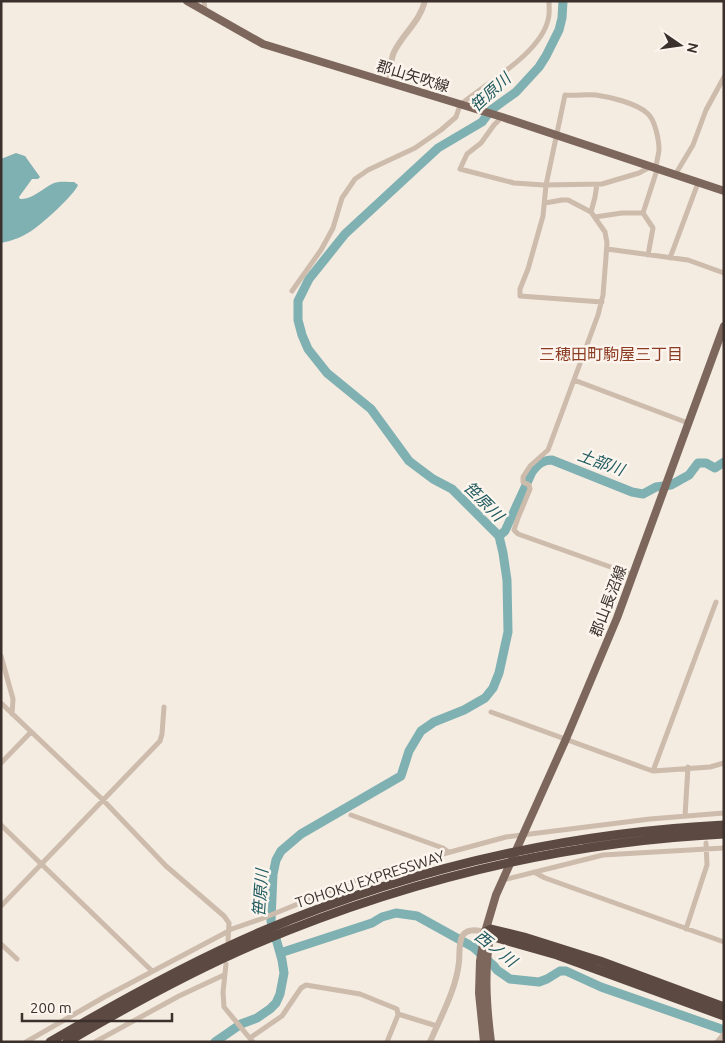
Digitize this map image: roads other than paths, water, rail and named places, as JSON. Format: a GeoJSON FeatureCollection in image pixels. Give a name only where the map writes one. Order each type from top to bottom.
{"type":"FeatureCollection","features":[{"type":"Feature","properties":{"kind":"highway","name":"TOHOKU EXPRESSWAY"},"geometry":{"type":"LineString","coordinates":[[50,1042],[158,981],[257,934],[307,913],[413,878],[525,850],[636,832],[724,825]]}},
{"type":"Feature","properties":{"kind":"highway","name":"TOHOKU EXPRESSWAY"},"geometry":{"type":"LineString","coordinates":[[67,1042],[171,984],[253,945],[357,904],[413,887],[521,859],[598,846],[684,836],[724,835]]}},
{"type":"Feature","properties":{"kind":"highway"},"geometry":{"type":"LineString","coordinates":[[489,932],[524,937],[600,961],[724,1007]]}},
{"type":"Feature","properties":{"kind":"highway"},"geometry":{"type":"LineString","coordinates":[[489,932],[558,955],[724,1016]]}},
{"type":"Feature","properties":{"kind":"main road","name":"郡山矢吹線"},"geometry":{"type":"LineString","coordinates":[[187,1],[263,44],[501,117],[724,191]]}},
{"type":"Feature","properties":{"kind":"main road","name":"郡山長沼線"},"geometry":{"type":"LineString","coordinates":[[484,1042],[479,993],[484,950],[496,895],[566,739],[633,575],[724,326]]}},
{"type":"Feature","properties":{"kind":"main road","name":"郡山長沼線"},"geometry":{"type":"LineString","coordinates":[[483,963],[491,1042]]}},
{"type":"Feature","properties":{"kind":"street"},"geometry":{"type":"LineString","coordinates":[[204,1],[205,10]]}},
{"type":"Feature","properties":{"kind":"street"},"geometry":{"type":"LineString","coordinates":[[389,82],[394,53],[418,19],[425,1]]}},
{"type":"Feature","properties":{"kind":"street"},"geometry":{"type":"LineString","coordinates":[[292,291],[321,250],[333,228],[342,198],[355,179],[368,170],[415,148],[455,119],[462,105],[515,63],[538,40],[548,21],[549,1]]}},
{"type":"Feature","properties":{"kind":"street"},"geometry":{"type":"LineString","coordinates":[[675,175],[690,152],[706,110],[724,77]]}},
{"type":"Feature","properties":{"kind":"street"},"geometry":{"type":"LineString","coordinates":[[602,302],[520,296],[520,289],[528,269],[545,204],[546,185],[565,95],[594,94],[615,99],[639,108],[650,116],[659,148],[643,212],[653,228],[648,255]]}},
{"type":"Feature","properties":{"kind":"street"},"geometry":{"type":"LineString","coordinates":[[501,117],[483,141],[466,155],[460,169],[514,183],[546,185],[597,184],[654,169]]}},
{"type":"Feature","properties":{"kind":"street"},"geometry":{"type":"LineString","coordinates":[[670,258],[698,183]]}},
{"type":"Feature","properties":{"kind":"street"},"geometry":{"type":"LineString","coordinates":[[591,212],[597,184]]}},
{"type":"Feature","properties":{"kind":"street"},"geometry":{"type":"LineString","coordinates":[[545,204],[566,200],[591,212],[604,232],[607,249],[602,302],[548,450],[530,466],[522,477],[530,489],[514,529],[516,532],[633,575]]}},
{"type":"Feature","properties":{"kind":"street"},"geometry":{"type":"LineString","coordinates":[[595,217],[622,212],[643,212]]}},
{"type":"Feature","properties":{"kind":"street"},"geometry":{"type":"LineString","coordinates":[[607,249],[688,260],[724,273]]}},
{"type":"Feature","properties":{"kind":"street"},"geometry":{"type":"LineString","coordinates":[[574,380],[688,423]]}},
{"type":"Feature","properties":{"kind":"street"},"geometry":{"type":"LineString","coordinates":[[653,770],[716,602]]}},
{"type":"Feature","properties":{"kind":"street"},"geometry":{"type":"LineString","coordinates":[[1,656],[13,699],[12,714]]}},
{"type":"Feature","properties":{"kind":"street"},"geometry":{"type":"LineString","coordinates":[[1,703],[103,800],[166,866],[224,916],[229,923],[228,941]]}},
{"type":"Feature","properties":{"kind":"street"},"geometry":{"type":"LineString","coordinates":[[1,906],[160,741],[164,707]]}},
{"type":"Feature","properties":{"kind":"street"},"geometry":{"type":"LineString","coordinates":[[491,712],[653,770],[714,766],[724,763]]}},
{"type":"Feature","properties":{"kind":"street"},"geometry":{"type":"LineString","coordinates":[[1,763],[31,732]]}},
{"type":"Feature","properties":{"kind":"street"},"geometry":{"type":"LineString","coordinates":[[685,816],[688,767]]}},
{"type":"Feature","properties":{"kind":"street"},"geometry":{"type":"LineString","coordinates":[[26,1042],[106,996],[229,930],[261,919],[376,872],[506,837],[524,834],[685,816],[705,817],[724,814]]}},
{"type":"Feature","properties":{"kind":"street"},"geometry":{"type":"LineString","coordinates":[[351,815],[443,848],[448,852]]}},
{"type":"Feature","properties":{"kind":"street"},"geometry":{"type":"LineString","coordinates":[[1,825],[152,971]]}},
{"type":"Feature","properties":{"kind":"street"},"geometry":{"type":"LineString","coordinates":[[503,880],[620,852],[706,846],[724,848]]}},
{"type":"Feature","properties":{"kind":"street"},"geometry":{"type":"LineString","coordinates":[[686,929],[707,865],[706,846]]}},
{"type":"Feature","properties":{"kind":"street"},"geometry":{"type":"LineString","coordinates":[[534,872],[545,878],[724,942]]}},
{"type":"Feature","properties":{"kind":"street"},"geometry":{"type":"LineString","coordinates":[[430,1042],[456,979],[463,934],[468,931],[477,930],[489,932]]}},
{"type":"Feature","properties":{"kind":"street"},"geometry":{"type":"LineString","coordinates":[[1,944],[17,959]]}},
{"type":"Feature","properties":{"kind":"street"},"geometry":{"type":"LineString","coordinates":[[226,964],[223,1003],[229,1014],[250,1038],[282,1016],[301,988],[306,985],[360,994],[393,1006],[398,1010],[398,1014],[387,1042]]}},
{"type":"Feature","properties":{"kind":"street"},"geometry":{"type":"LineString","coordinates":[[95,1042],[180,996],[224,975]]}},
{"type":"Feature","properties":{"kind":"street"},"geometry":{"type":"LineString","coordinates":[[398,1014],[437,1026]]}},
{"type":"Feature","properties":{"kind":"street"},"geometry":{"type":"LineString","coordinates":[[717,1042],[724,1034]]}},
{"type":"Feature","properties":{"kind":"water"},"geometry":{"type":"Polygon","coordinates":[[[16,153],[25,156],[40,177],[32,179],[19,197],[20,199],[33,196],[56,182],[74,182],[78,185],[51,215],[34,229],[18,238],[1,243],[1,159],[16,153]]]}},
{"type":"Feature","properties":{"kind":"waterway","name":"笹原川"},"geometry":{"type":"LineString","coordinates":[[215,1042],[241,1024],[257,1018],[270,1009],[276,1003],[280,994],[284,973],[271,921],[273,874],[276,860],[281,851],[301,834],[401,776],[409,751],[421,731],[434,722],[464,710],[485,698],[493,688],[499,673],[508,632],[507,580],[499,536],[452,489],[433,479],[409,461],[371,409],[327,373],[308,349],[302,335],[298,320],[298,301],[309,279],[345,234],[438,148],[482,122],[491,110],[516,92],[539,67],[559,30],[563,1]]}},
{"type":"Feature","properties":{"kind":"waterway","name":"土部川"},"geometry":{"type":"LineString","coordinates":[[499,536],[505,531],[532,472],[546,461],[552,460],[632,492],[643,494],[656,487],[671,485],[689,475],[698,463],[706,463],[715,468],[724,462]]}},
{"type":"Feature","properties":{"kind":"waterway","name":"西ノ川"},"geometry":{"type":"LineString","coordinates":[[280,953],[372,923],[382,917],[396,913],[417,916],[473,947],[497,970],[510,979],[539,982],[560,971],[566,971],[601,987],[724,1030]]}},
{"type":"Feature","properties":{"kind":"district","name":"三穂田町駒屋三丁目"},"geometry":{"type":"Point","coordinates":[611,354]}}]}
